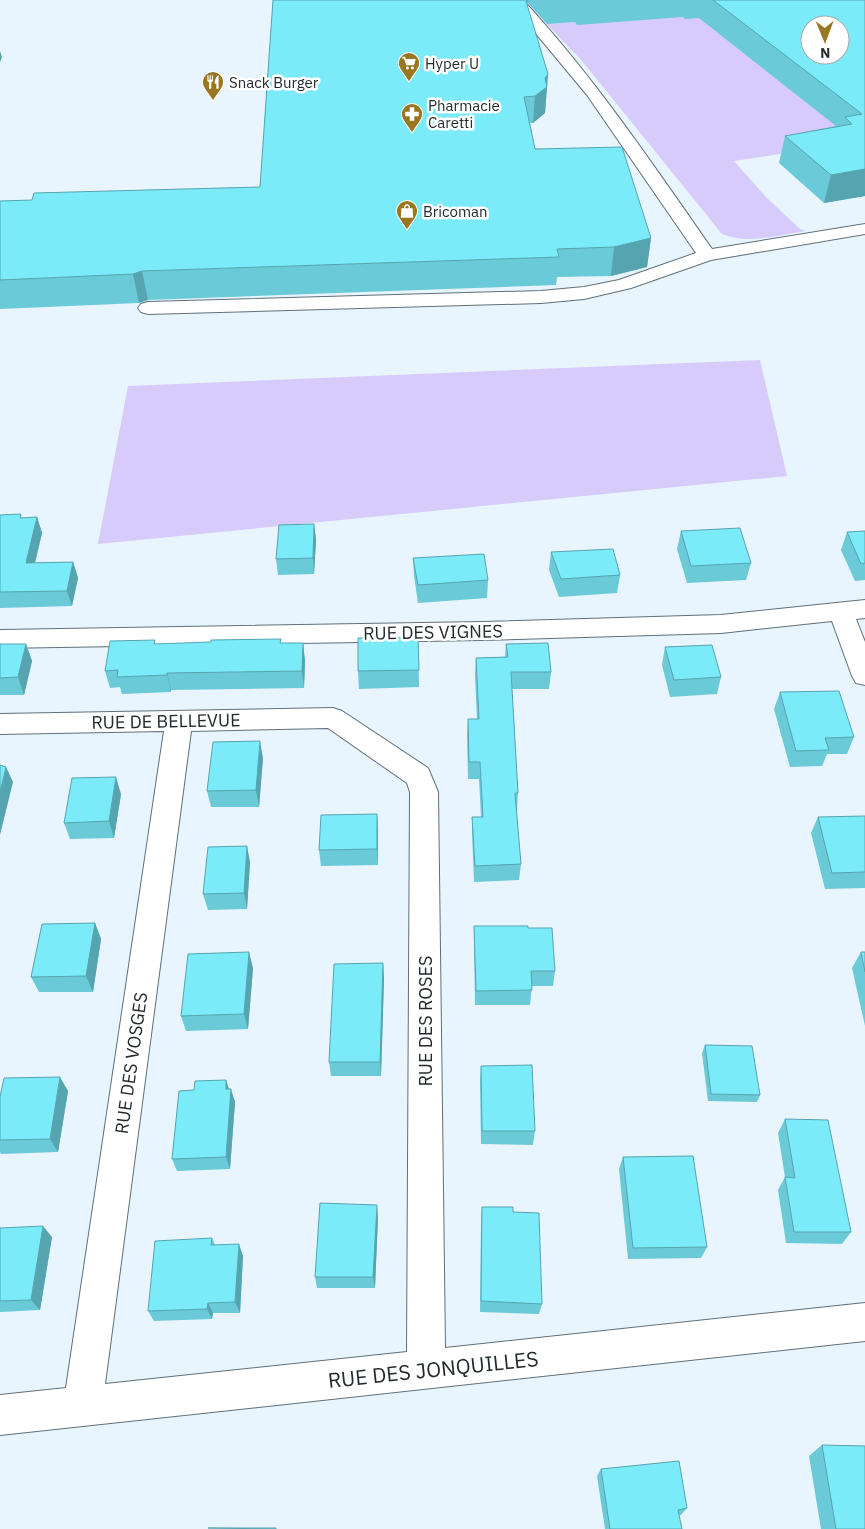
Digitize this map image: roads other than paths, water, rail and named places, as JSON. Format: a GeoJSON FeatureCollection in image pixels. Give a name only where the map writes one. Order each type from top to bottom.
{"type":"FeatureCollection","features":[{"type":"Feature","properties":{"kind":"street"},"geometry":{"type":"LineString","coordinates":[[515,0],[563,53],[617,124],[708,255]]}},
{"type":"Feature","properties":{"kind":"street"},"geometry":{"type":"LineString","coordinates":[[148,308],[541,297],[575,294],[624,284],[708,255],[865,229]]}},
{"type":"Feature","properties":{"kind":"street"},"geometry":{"type":"LineString","coordinates":[[853,610],[865,676]]}},
{"type":"Feature","properties":{"kind":"street","name":"RUE DES VIGNES"},"geometry":{"type":"LineString","coordinates":[[0,639],[473,631],[721,624],[853,610]]}},
{"type":"Feature","properties":{"kind":"street","name":"RUE DE BELLEVUE"},"geometry":{"type":"LineString","coordinates":[[0,724],[333,718]]}},
{"type":"Feature","properties":{"kind":"street","name":"RUE DES ROSES"},"geometry":{"type":"LineString","coordinates":[[333,718],[418,776],[424,792],[426,1370]]}},
{"type":"Feature","properties":{"kind":"street","name":"RUE DES VOSGES"},"geometry":{"type":"LineString","coordinates":[[83,1406],[179,720]]}},
{"type":"Feature","properties":{"kind":"street","name":"RUE DES JONQUILLES"},"geometry":{"type":"LineString","coordinates":[[0,1415],[865,1322]]}},
{"type":"Feature","properties":{"kind":"place","name":"Hyper U"},"geometry":{"type":"Point","coordinates":[409,82]}},
{"type":"Feature","properties":{"kind":"place","name":"Snack Burger"},"geometry":{"type":"Point","coordinates":[213,101]}},
{"type":"Feature","properties":{"kind":"place","name":"Pharmacie Caretti"},"geometry":{"type":"Point","coordinates":[412,133]}},
{"type":"Feature","properties":{"kind":"place","name":"Bricoman"},"geometry":{"type":"Point","coordinates":[407,230]}}]}
